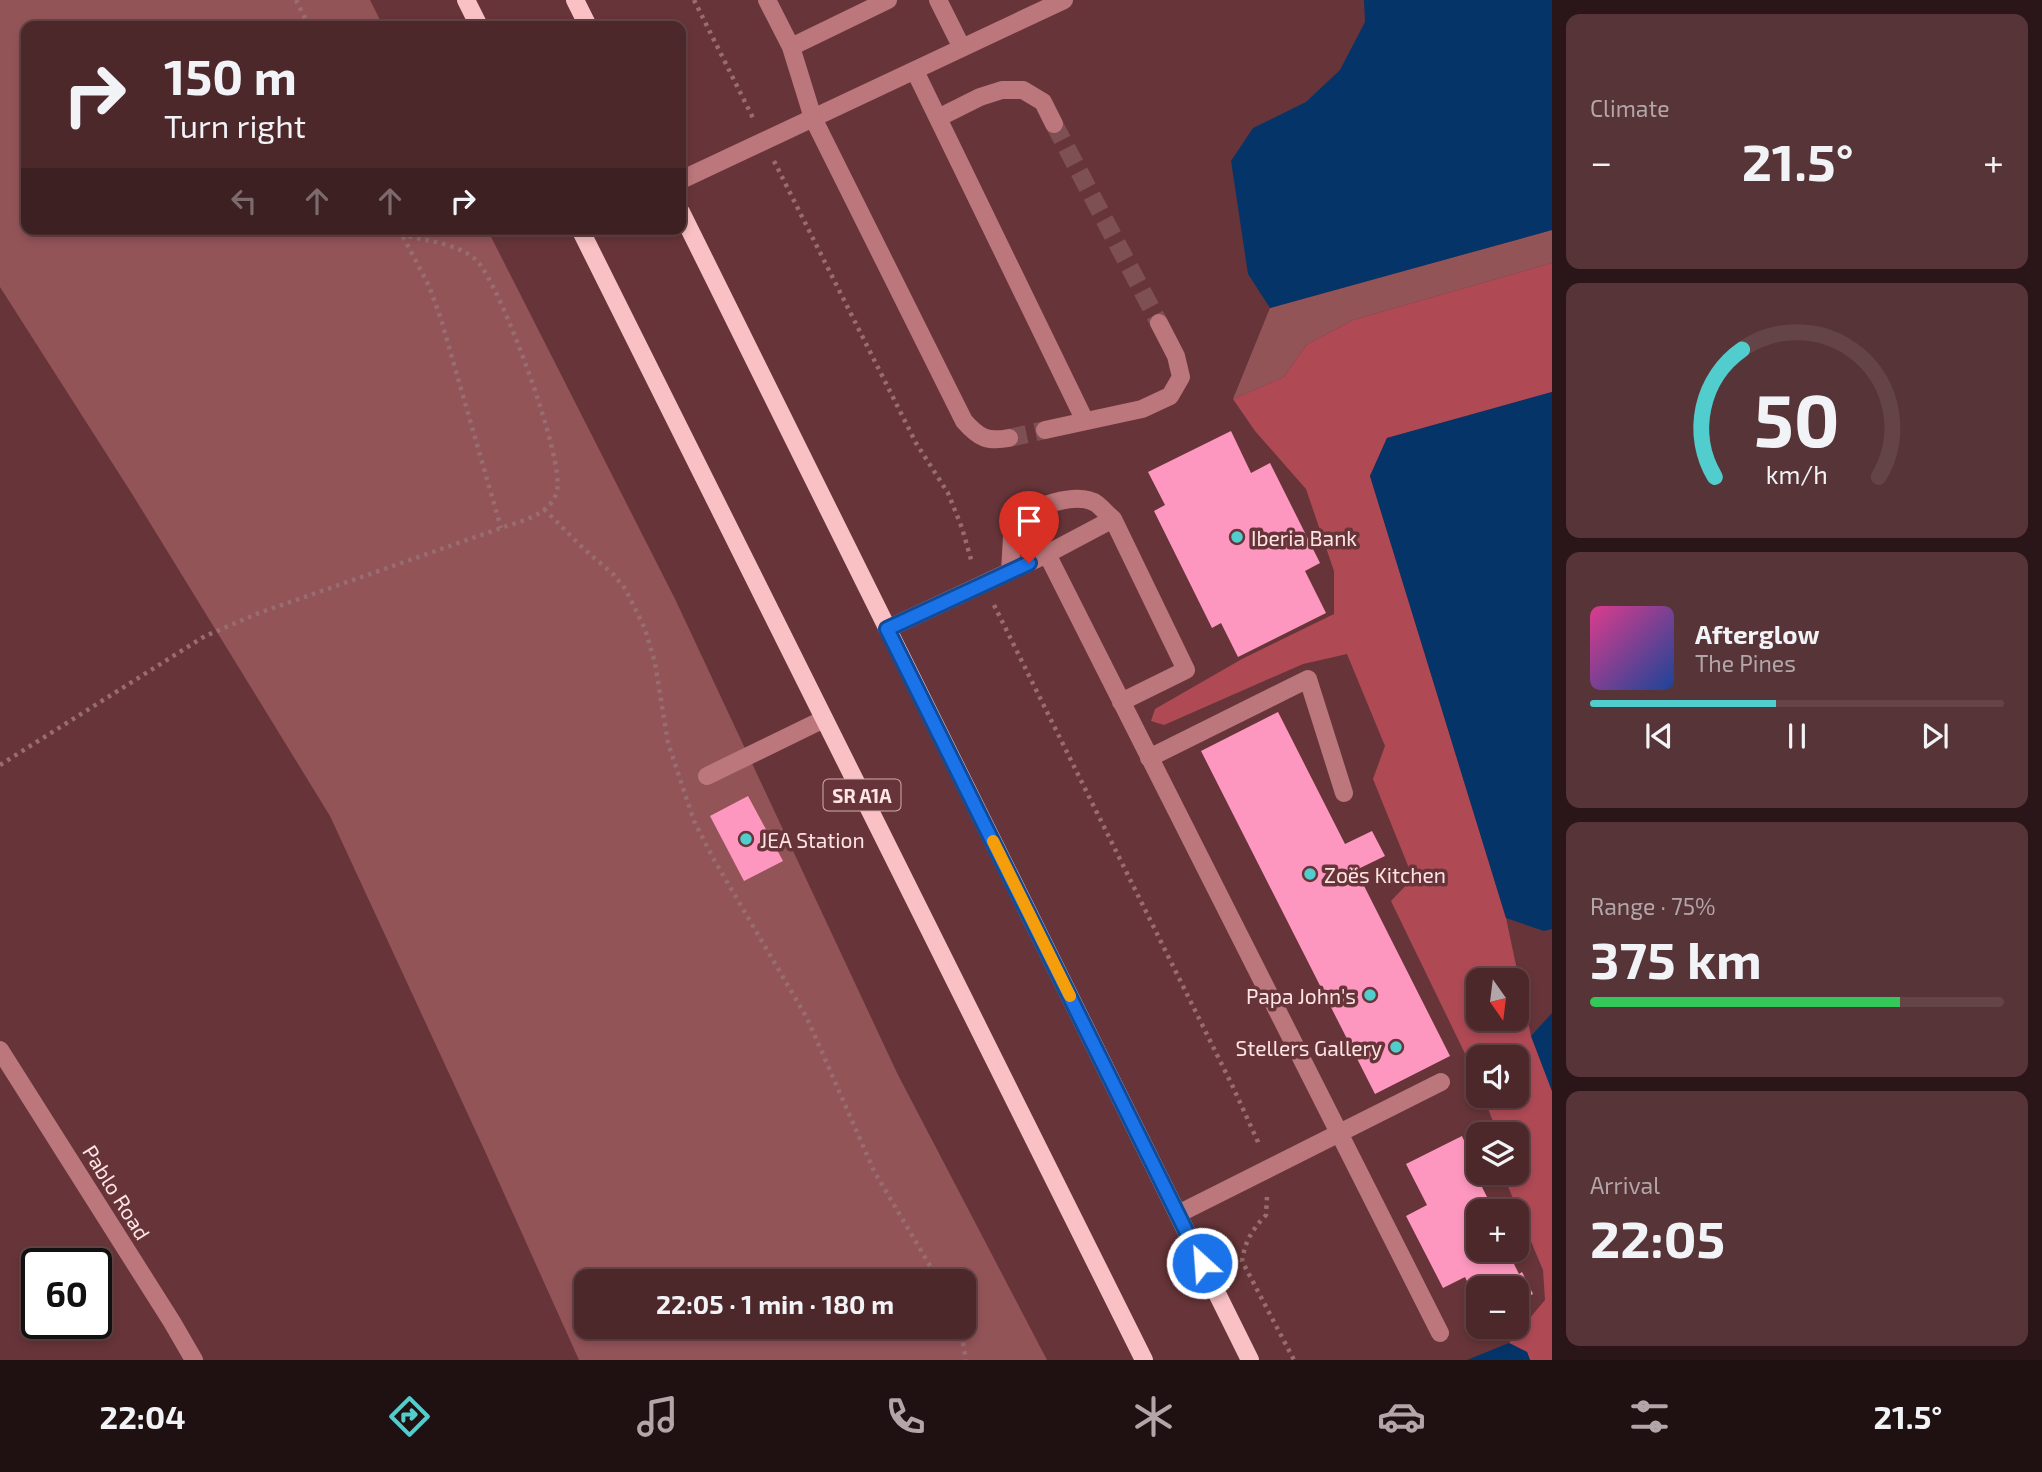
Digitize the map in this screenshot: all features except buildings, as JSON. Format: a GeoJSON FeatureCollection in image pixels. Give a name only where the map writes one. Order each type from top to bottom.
{"type":"FeatureCollection","features":[{"type":"Feature","properties":{"kind":"main road"},"geometry":{"type":"LineString","coordinates":[[466,0],[476,21]]}},
{"type":"Feature","properties":{"kind":"main road"},"geometry":{"type":"LineString","coordinates":[[575,0],[586,21]]}},
{"type":"Feature","properties":{"kind":"main road"},"geometry":{"type":"LineString","coordinates":[[686,222],[1250,1360]]}},
{"type":"Feature","properties":{"kind":"main road","name":"SR A1A"},"geometry":{"type":"LineString","coordinates":[[583,235],[1144,1360]]}},
{"type":"Feature","properties":{"kind":"street"},"geometry":{"type":"LineString","coordinates":[[767,0],[791,47],[813,118],[964,421],[976,435],[995,441],[1009,438]]}},
{"type":"Feature","properties":{"kind":"street"},"geometry":{"type":"LineString","coordinates":[[791,47],[888,0]]}},
{"type":"Feature","properties":{"kind":"street"},"geometry":{"type":"LineString","coordinates":[[938,0],[962,48]]}},
{"type":"Feature","properties":{"kind":"street"},"geometry":{"type":"LineString","coordinates":[[686,178],[1064,0]]}},
{"type":"Feature","properties":{"kind":"street"},"geometry":{"type":"LineString","coordinates":[[915,71],[1085,421]]}},
{"type":"Feature","properties":{"kind":"street"},"geometry":{"type":"LineString","coordinates":[[938,118],[979,97],[1002,90],[1023,90],[1043,102],[1054,124]]}},
{"type":"Feature","properties":{"kind":"street"},"geometry":{"type":"LineString","coordinates":[[1045,430],[1142,408],[1170,396],[1181,377],[1176,356],[1159,323]]}},
{"type":"Feature","properties":{"kind":"street"},"geometry":{"type":"LineString","coordinates":[[1010,571],[1013,520],[1028,510],[1077,498],[1095,503],[1113,519],[1186,670],[1121,702]]}},
{"type":"Feature","properties":{"kind":"street"},"geometry":{"type":"LineString","coordinates":[[887,629],[1047,554],[1113,519]]}},
{"type":"Feature","properties":{"kind":"street"},"geometry":{"type":"LineString","coordinates":[[1047,554],[1440,1333]]}},
{"type":"Feature","properties":{"kind":"street"},"geometry":{"type":"LineString","coordinates":[[1149,758],[1308,679],[1344,793]]}},
{"type":"Feature","properties":{"kind":"street"},"geometry":{"type":"LineString","coordinates":[[707,776],[824,719]]}},
{"type":"Feature","properties":{"kind":"street","name":"Pablo Road"},"geometry":{"type":"LineString","coordinates":[[0,1050],[194,1360]]}},
{"type":"Feature","properties":{"kind":"street"},"geometry":{"type":"LineString","coordinates":[[1178,1214],[1441,1082]]}},
{"type":"Feature","properties":{"kind":"path"},"geometry":{"type":"LineString","coordinates":[[296,0],[306,21]]}},
{"type":"Feature","properties":{"kind":"path"},"geometry":{"type":"LineString","coordinates":[[694,0],[916,443],[947,493],[962,527],[973,567],[1002,620],[1234,1087],[1258,1142],[1268,1199],[1266,1215],[1253,1229],[1244,1245],[1242,1261],[1294,1360]]}},
{"type":"Feature","properties":{"kind":"path"},"geometry":{"type":"LineString","coordinates":[[402,235],[429,286],[441,320],[501,528]]}},
{"type":"Feature","properties":{"kind":"path"},"geometry":{"type":"LineString","coordinates":[[0,765],[205,636],[259,613],[539,514],[550,505],[557,491],[555,460],[530,376],[498,293],[477,261],[461,250],[410,235]]}},
{"type":"Feature","properties":{"kind":"path"},"geometry":{"type":"LineString","coordinates":[[544,509],[614,575],[631,600],[645,629],[655,663],[668,743],[694,821],[807,1018],[874,1171],[932,1269]]}},
{"type":"Feature","properties":{"kind":"path"},"geometry":{"type":"LineString","coordinates":[[962,1339],[966,1360]]}},
{"type":"Feature","properties":{"kind":"shaded area"},"geometry":{"type":"Polygon","coordinates":[[[0,0],[370,0],[380,21],[21,21],[21,235],[490,235],[675,599],[898,1075],[1047,1360],[579,1360],[330,816],[134,497],[0,287],[0,0]]]}},
{"type":"Feature","properties":{"kind":"shaded area"},"geometry":{"type":"Polygon","coordinates":[[[1552,230],[1552,263],[1353,320],[1306,345],[1284,377],[1233,399],[1270,308],[1552,230]]]}},
{"type":"Feature","properties":{"kind":"shaded area"},"geometry":{"type":"Polygon","coordinates":[[[1552,263],[1552,392],[1387,438],[1370,476],[1506,918],[1517,968],[1466,968],[1466,1031],[1530,1031],[1552,1091],[1552,1360],[1530,1360],[1527,1352],[1509,1343],[1512,1339],[1529,1339],[1529,1319],[1545,1300],[1543,1270],[1529,1237],[1529,1199],[1513,1199],[1507,1185],[1529,1185],[1529,1122],[1493,1122],[1488,1108],[1529,1108],[1529,1045],[1466,1045],[1466,1056],[1391,901],[1413,878],[1373,779],[1385,746],[1347,654],[1303,664],[1164,725],[1151,721],[1155,709],[1242,659],[1334,614],[1334,571],[1306,489],[1255,431],[1233,399],[1284,377],[1306,345],[1353,320],[1552,263]]]}},
{"type":"Feature","properties":{"kind":"water"},"geometry":{"type":"Polygon","coordinates":[[[1364,0],[1552,0],[1552,230],[1270,308],[1248,274],[1231,161],[1253,128],[1306,102],[1340,70],[1365,22],[1364,0]]]}},
{"type":"Feature","properties":{"kind":"water"},"geometry":{"type":"Polygon","coordinates":[[[1552,392],[1552,929],[1544,931],[1506,918],[1370,476],[1387,438],[1552,392]]]}},
{"type":"Feature","properties":{"kind":"water"},"geometry":{"type":"Polygon","coordinates":[[[1552,1013],[1552,1091],[1531,1036],[1552,1013]]]}},
{"type":"Feature","properties":{"kind":"water"},"geometry":{"type":"Polygon","coordinates":[[[1509,1343],[1527,1352],[1530,1360],[1467,1360],[1509,1343]]]}},
{"type":"Feature","properties":{"kind":"tunnel"},"geometry":{"type":"LineString","coordinates":[[1054,124],[1159,323]]}},
{"type":"Feature","properties":{"kind":"tunnel"},"geometry":{"type":"LineString","coordinates":[[1009,438],[1045,430]]}},
{"type":"Feature","properties":{"kind":"slow traffic"},"geometry":{"type":"LineString","coordinates":[[993,841],[1070,996]]}},
{"type":"Feature","properties":{"kind":"place","name":"Iberia Bank"},"geometry":{"type":"Point","coordinates":[1237,537]}},
{"type":"Feature","properties":{"kind":"place","name":"JEA Station"},"geometry":{"type":"Point","coordinates":[746,839]}},
{"type":"Feature","properties":{"kind":"place","name":"Zoës Kitchen"},"geometry":{"type":"Point","coordinates":[1310,874]}},
{"type":"Feature","properties":{"kind":"place","name":"Papa John's"},"geometry":{"type":"Point","coordinates":[1370,995]}},
{"type":"Feature","properties":{"kind":"place","name":"Stellers Gallery"},"geometry":{"type":"Point","coordinates":[1396,1047]}},
{"type":"Feature","properties":{"kind":"route"},"geometry":{"type":"LineString","coordinates":[[1029,563],[887,629],[1202,1263]]}}]}
